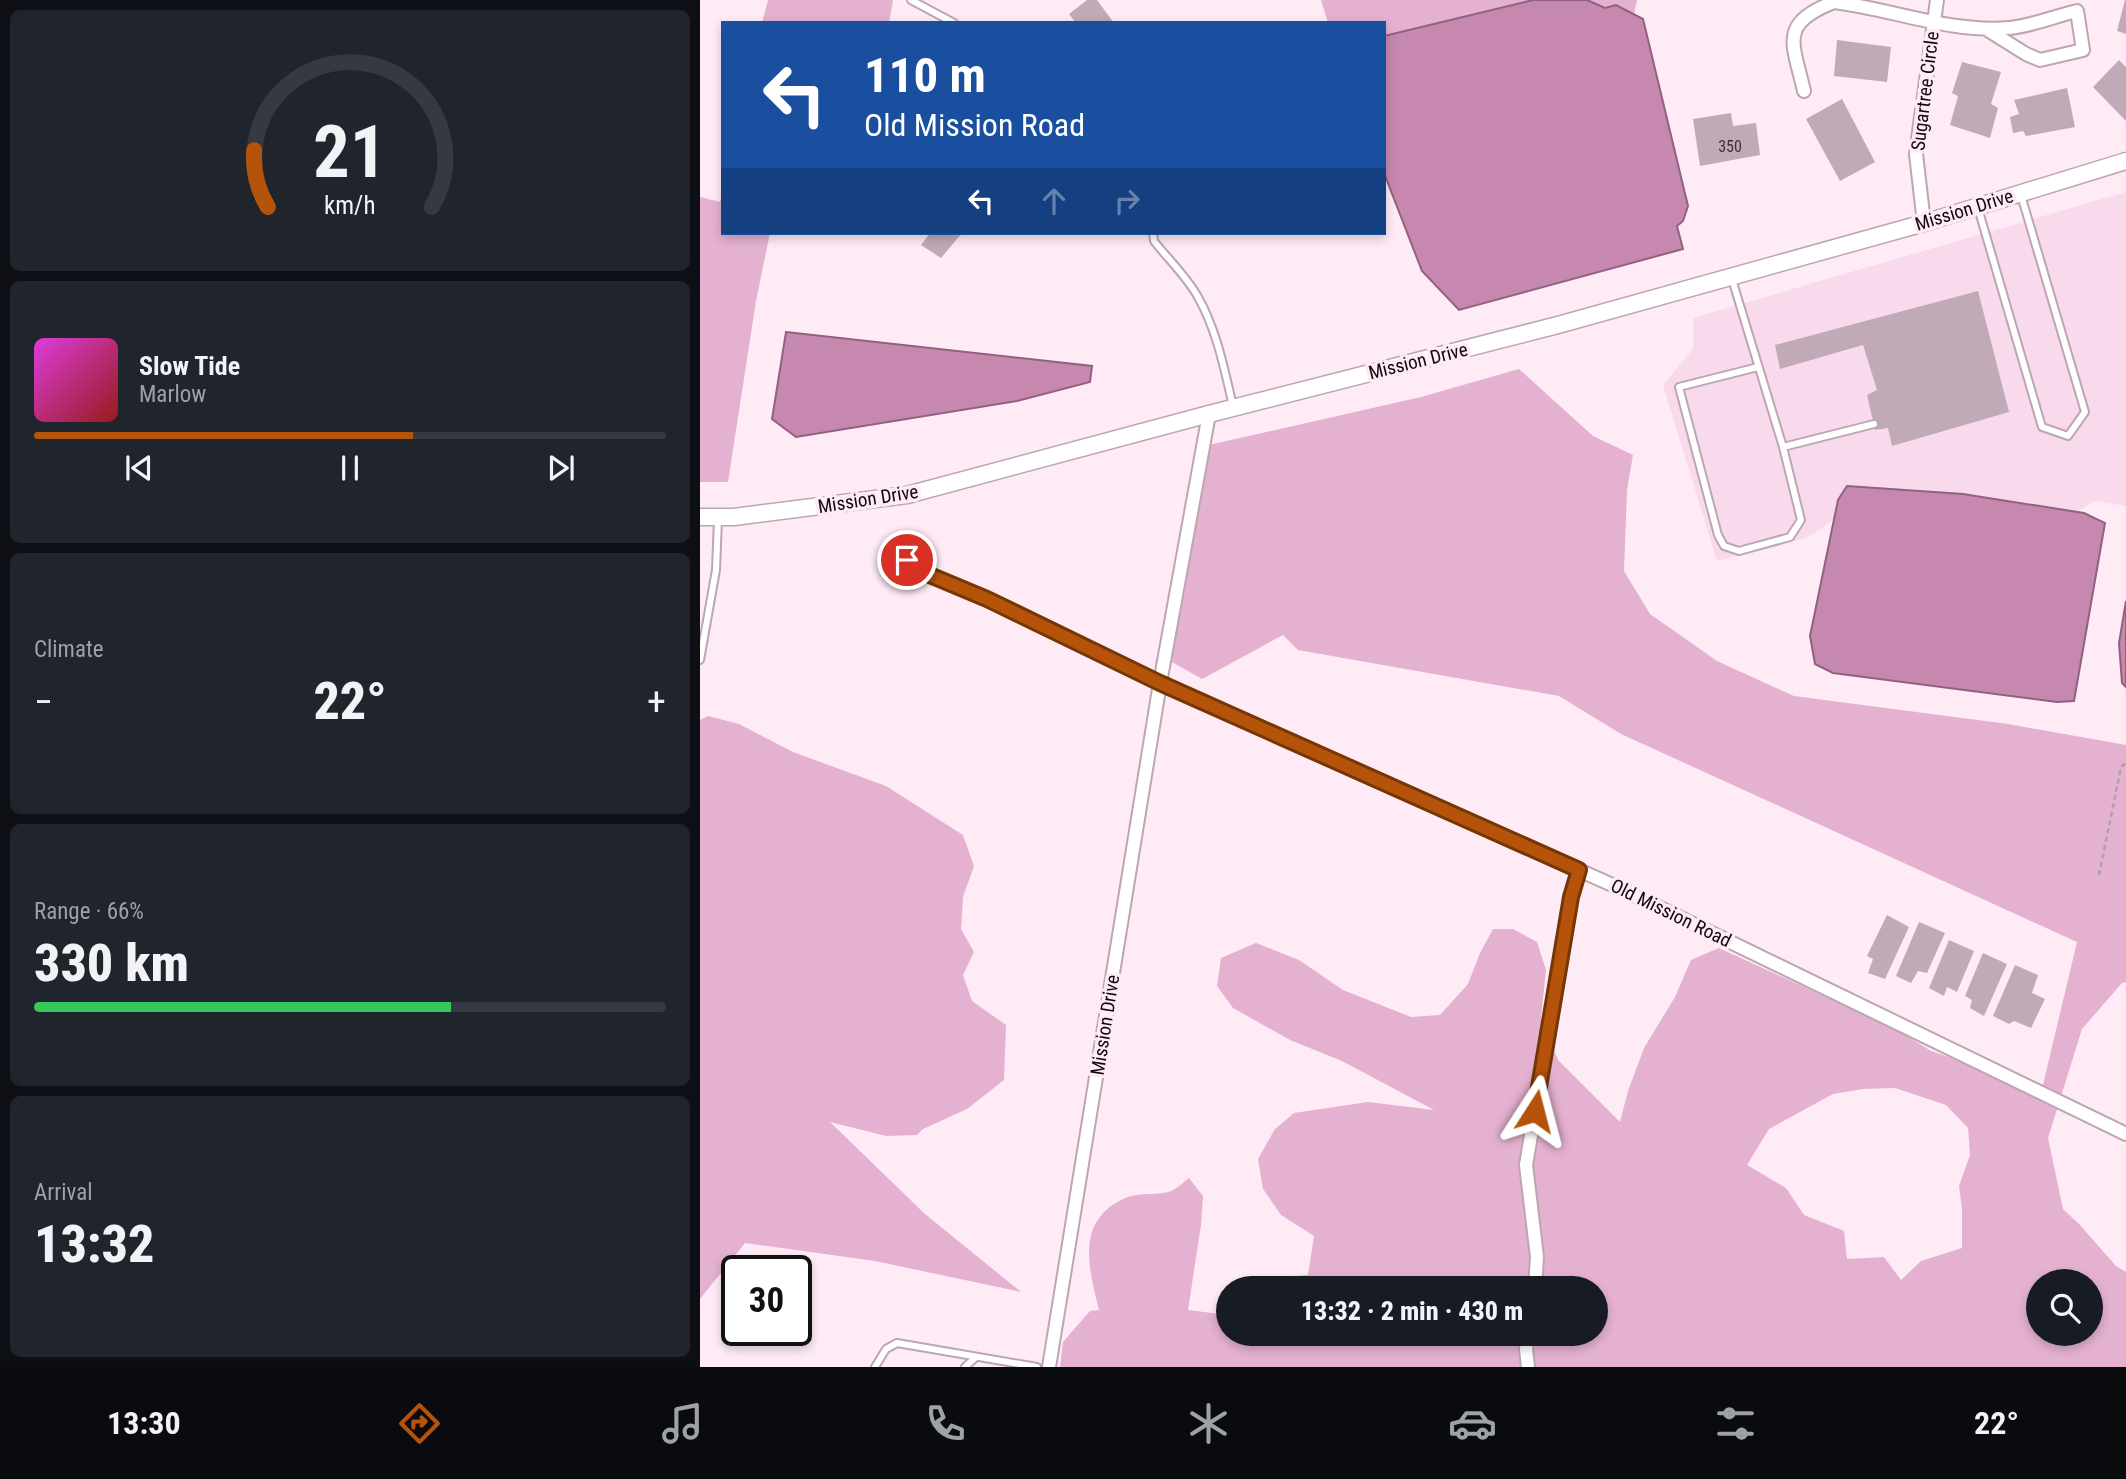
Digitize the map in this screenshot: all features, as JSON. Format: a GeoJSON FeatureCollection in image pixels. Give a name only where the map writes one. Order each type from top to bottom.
{"type":"FeatureCollection","features":[{"type":"Feature","properties":{"kind":"street","name":"Sugartree Circle"},"geometry":{"type":"LineString","coordinates":[[1924,223],[1916,154],[1937,0]]}},
{"type":"Feature","properties":{"kind":"street"},"geometry":{"type":"LineString","coordinates":[[1804,91],[1792,38],[1796,26],[1819,8],[1834,2],[1934,23],[1986,29],[2012,28],[2077,11],[2083,50],[2040,60],[1986,29]]}},
{"type":"Feature","properties":{"kind":"street","name":"Mission Drive"},"geometry":{"type":"LineString","coordinates":[[700,517],[734,517],[907,495],[1209,414],[1558,326],[1924,223],[2126,161]]}},
{"type":"Feature","properties":{"kind":"street","name":"Mission Drive"},"geometry":{"type":"LineString","coordinates":[[1049,1367],[1160,683],[1209,414]]}},
{"type":"Feature","properties":{"kind":"street","name":"Old Mission Road"},"geometry":{"type":"LineString","coordinates":[[907,560],[932,576],[987,599],[1160,683],[1579,870],[2126,1134]]}},
{"type":"Feature","properties":{"kind":"street"},"geometry":{"type":"LineString","coordinates":[[1536,1276],[1537,1256],[1526,1165],[1571,897],[1579,870]]}},
{"type":"Feature","properties":{"kind":"street"},"geometry":{"type":"LineString","coordinates":[[1526,1346],[1528,1367]]}},
{"type":"Feature","properties":{"kind":"lane"},"geometry":{"type":"LineString","coordinates":[[911,0],[950,21]]}},
{"type":"Feature","properties":{"kind":"lane"},"geometry":{"type":"LineString","coordinates":[[1977,207],[2042,427],[2068,436],[2085,412],[2020,193]]}},
{"type":"Feature","properties":{"kind":"lane"},"geometry":{"type":"LineString","coordinates":[[1153,235],[1154,241],[1197,295],[1213,328],[1223,358],[1233,408]]}},
{"type":"Feature","properties":{"kind":"lane"},"geometry":{"type":"LineString","coordinates":[[1731,277],[1783,447],[1801,520],[1790,537],[1739,551],[1724,546],[1718,535],[1679,387],[1758,366]]}},
{"type":"Feature","properties":{"kind":"lane"},"geometry":{"type":"LineString","coordinates":[[1783,447],[1874,424]]}},
{"type":"Feature","properties":{"kind":"lane"},"geometry":{"type":"LineString","coordinates":[[700,660],[716,570],[718,517]]}},
{"type":"Feature","properties":{"kind":"lane"},"geometry":{"type":"LineString","coordinates":[[875,1367],[886,1349],[897,1343],[1038,1367]]}},
{"type":"Feature","properties":{"kind":"lane"},"geometry":{"type":"LineString","coordinates":[[965,1367],[976,1357]]}},
{"type":"Feature","properties":{"kind":"path"},"geometry":{"type":"LineString","coordinates":[[2099,875],[2121,767],[2126,764]]}},
{"type":"Feature","properties":{"kind":"shaded area"},"geometry":{"type":"Polygon","coordinates":[[[768,0],[893,0],[889,21],[763,21],[768,0]]]}},
{"type":"Feature","properties":{"kind":"shaded area"},"geometry":{"type":"Polygon","coordinates":[[[1321,0],[1533,0],[1386,36],[1386,21],[1327,21],[1321,0]]]}},
{"type":"Feature","properties":{"kind":"shaded area"},"geometry":{"type":"Polygon","coordinates":[[[1533,0],[1587,0],[1605,8],[1616,5],[1643,19],[1688,206],[1683,221],[1677,226],[1683,249],[1459,310],[1422,271],[1386,178],[1386,36],[1533,0]]]}},
{"type":"Feature","properties":{"kind":"shaded area"},"geometry":{"type":"Polygon","coordinates":[[[1587,0],[1637,0],[1634,14],[1616,5],[1605,8],[1587,0]]]}},
{"type":"Feature","properties":{"kind":"shaded area"},"geometry":{"type":"Polygon","coordinates":[[[2126,192],[2126,506],[2095,501],[2077,512],[1963,494],[1847,486],[1838,500],[1834,519],[1809,537],[1717,561],[1663,385],[1693,349],[1693,318],[2126,192]]]}},
{"type":"Feature","properties":{"kind":"shaded area"},"geometry":{"type":"Polygon","coordinates":[[[700,197],[720,202],[721,198],[721,235],[770,235],[756,301],[728,482],[700,482],[700,197]]]}},
{"type":"Feature","properties":{"kind":"shaded area"},"geometry":{"type":"Polygon","coordinates":[[[786,332],[1092,366],[1090,382],[1017,401],[796,437],[772,419],[786,332]]]}},
{"type":"Feature","properties":{"kind":"shaded area"},"geometry":{"type":"Polygon","coordinates":[[[1519,369],[1593,436],[1633,455],[1627,490],[1624,571],[1650,614],[1717,661],[1794,696],[2008,724],[2126,745],[2126,982],[2122,983],[2082,1029],[2048,1138],[2063,1209],[2116,1266],[2126,1272],[2126,1367],[1060,1367],[1063,1342],[1090,1311],[1099,1310],[1089,1260],[1093,1230],[1100,1217],[1111,1206],[1128,1197],[1171,1191],[1189,1178],[1203,1196],[1188,1310],[1216,1314],[1216,1346],[1608,1346],[1608,1276],[1293,1276],[1308,1275],[1314,1236],[1281,1215],[1263,1189],[1258,1159],[1275,1129],[1294,1113],[1368,1102],[1434,1110],[1342,1061],[1290,1040],[1233,1008],[1217,986],[1221,958],[1256,943],[1299,960],[1343,990],[1411,1017],[1440,1015],[1468,984],[1493,929],[1513,929],[1537,942],[1546,970],[1541,1018],[1558,1060],[1620,1122],[1644,1048],[1675,997],[1691,960],[1719,948],[1896,1029],[1931,1051],[2042,1089],[2077,942],[1621,734],[1559,696],[1298,650],[1283,635],[1202,679],[1172,662],[1200,447],[1421,397],[1519,369]],[[1895,1088],[1833,1094],[1769,1129],[1747,1165],[1786,1188],[1804,1215],[1844,1231],[1847,1259],[1884,1257],[1901,1280],[1921,1261],[1962,1248],[1959,1186],[1970,1155],[1968,1128],[1946,1105],[1895,1088]]]}},
{"type":"Feature","properties":{"kind":"shaded area"},"geometry":{"type":"Polygon","coordinates":[[[1847,486],[1963,494],[2084,513],[2105,523],[2074,701],[2057,702],[1833,673],[1815,664],[1810,636],[1838,500],[1847,486]]]}},
{"type":"Feature","properties":{"kind":"shaded area"},"geometry":{"type":"Polygon","coordinates":[[[2126,601],[2126,687],[2122,683],[2119,643],[2126,601]]]}},
{"type":"Feature","properties":{"kind":"shaded area"},"geometry":{"type":"Polygon","coordinates":[[[708,716],[739,724],[793,752],[886,786],[963,835],[974,866],[963,897],[961,929],[974,952],[963,975],[972,1001],[1006,1025],[1004,1080],[967,1109],[923,1129],[917,1135],[886,1136],[830,1122],[925,1214],[1021,1292],[875,1261],[745,1243],[735,1255],[721,1255],[721,1273],[700,1299],[700,720],[708,716]]]}},
{"type":"Feature","properties":{"kind":"building"},"geometry":{"type":"Polygon","coordinates":[[[1087,0],[1097,0],[1113,21],[1074,21],[1069,14],[1087,0]]]}},
{"type":"Feature","properties":{"kind":"building"},"geometry":{"type":"Polygon","coordinates":[[[2126,0],[2126,34],[2117,31],[2126,0]]]}},
{"type":"Feature","properties":{"kind":"building"},"geometry":{"type":"Polygon","coordinates":[[[1837,40],[1891,47],[1887,82],[1834,76],[1837,40]]]}},
{"type":"Feature","properties":{"kind":"building"},"geometry":{"type":"Polygon","coordinates":[[[2119,60],[2126,67],[2126,121],[2093,87],[2119,60]]]}},
{"type":"Feature","properties":{"kind":"building"},"geometry":{"type":"Polygon","coordinates":[[[1962,62],[2001,72],[1991,104],[1998,108],[1990,138],[1950,125],[1958,96],[1952,93],[1962,62]]]}},
{"type":"Feature","properties":{"kind":"building"},"geometry":{"type":"Polygon","coordinates":[[[2067,88],[2075,127],[2026,136],[2023,131],[2013,133],[2010,117],[2019,114],[2014,100],[2067,88]]]}},
{"type":"Feature","properties":{"kind":"building"},"geometry":{"type":"Polygon","coordinates":[[[1842,99],[1875,162],[1840,181],[1806,119],[1842,99]]]}},
{"type":"Feature","properties":{"kind":"building"},"geometry":{"type":"Polygon","coordinates":[[[1731,113],[1733,126],[1756,123],[1760,155],[1700,166],[1693,119],[1731,113]]]}},
{"type":"Feature","properties":{"kind":"building"},"geometry":{"type":"Polygon","coordinates":[[[928,235],[960,235],[941,258],[921,245],[928,235]]]}},
{"type":"Feature","properties":{"kind":"building"},"geometry":{"type":"Polygon","coordinates":[[[1978,291],[2009,412],[1892,446],[1888,428],[1875,430],[1867,395],[1877,390],[1863,345],[1780,369],[1775,345],[1978,291]]]}},
{"type":"Feature","properties":{"kind":"building"},"geometry":{"type":"Polygon","coordinates":[[[1887,915],[1909,927],[1885,979],[1868,973],[1873,959],[1867,956],[1887,915]]]}},
{"type":"Feature","properties":{"kind":"building"},"geometry":{"type":"Polygon","coordinates":[[[1919,922],[1945,933],[1927,973],[1918,971],[1911,983],[1896,976],[1919,922]]]}},
{"type":"Feature","properties":{"kind":"building"},"geometry":{"type":"Polygon","coordinates":[[[1949,940],[1974,951],[1957,992],[1947,987],[1944,996],[1929,988],[1949,940]]]}},
{"type":"Feature","properties":{"kind":"building"},"geometry":{"type":"Polygon","coordinates":[[[1983,953],[2007,964],[1984,1016],[1970,1008],[1972,1000],[1965,996],[1983,953]]]}},
{"type":"Feature","properties":{"kind":"building"},"geometry":{"type":"Polygon","coordinates":[[[2015,965],[2038,975],[2032,993],[2045,999],[2031,1028],[2014,1021],[2009,1024],[1993,1016],[2015,965]]]}},
{"type":"Feature","properties":{"kind":"route"},"geometry":{"type":"LineString","coordinates":[[907,560],[932,576],[987,599],[1160,683],[1579,870],[1571,897],[1535,1111]]}}]}
